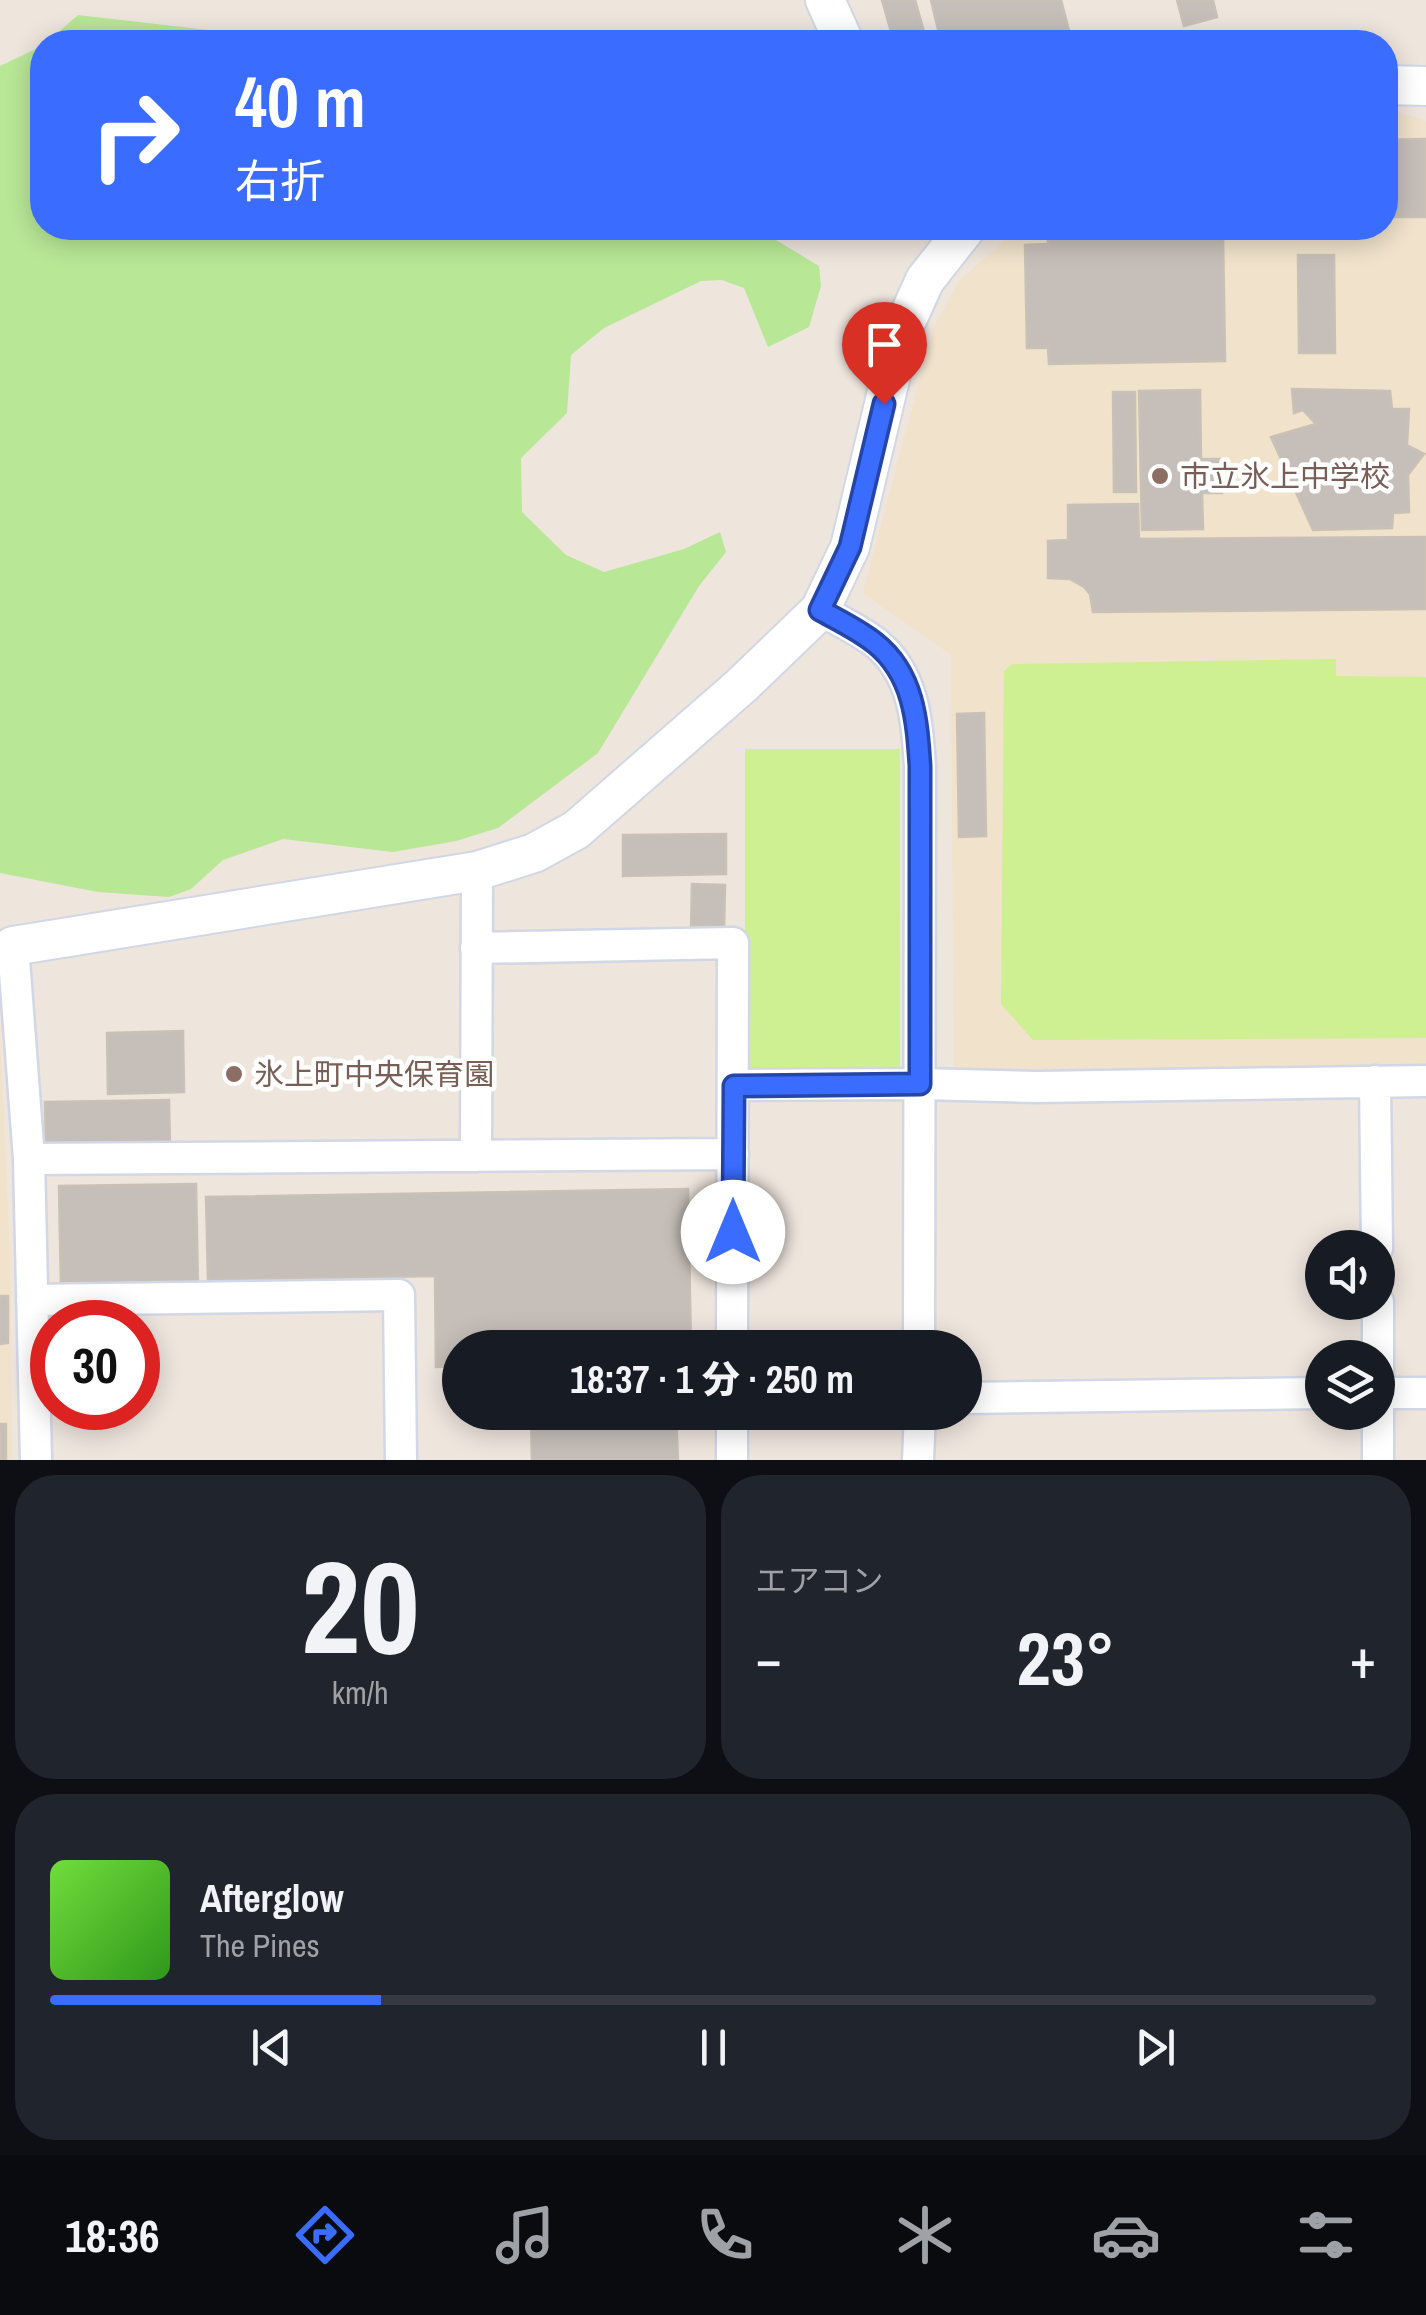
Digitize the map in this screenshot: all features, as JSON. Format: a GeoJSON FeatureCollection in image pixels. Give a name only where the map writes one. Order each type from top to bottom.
{"type":"FeatureCollection","features":[{"type":"Feature","properties":{"kind":"street"},"geometry":{"type":"LineString","coordinates":[[825,0],[839,30]]}},
{"type":"Feature","properties":{"kind":"street"},"geometry":{"type":"LineString","coordinates":[[1398,83],[1425,82]]}},
{"type":"Feature","properties":{"kind":"street"},"geometry":{"type":"LineString","coordinates":[[401,1460],[400,1294],[32,1300],[29,1159],[6,947],[477,871],[534,853],[576,830],[820,610],[850,547],[900,333],[925,280],[953,240]]}},
{"type":"Feature","properties":{"kind":"street"},"geometry":{"type":"LineString","coordinates":[[820,610],[877,644],[905,678],[916,718],[920,766],[919,1330]]}},
{"type":"Feature","properties":{"kind":"street"},"geometry":{"type":"LineString","coordinates":[[476,1156],[477,871]]}},
{"type":"Feature","properties":{"kind":"street"},"geometry":{"type":"LineString","coordinates":[[476,948],[733,942],[732,1330]]}},
{"type":"Feature","properties":{"kind":"street"},"geometry":{"type":"LineString","coordinates":[[1375,1081],[1377,1230]]}},
{"type":"Feature","properties":{"kind":"street"},"geometry":{"type":"LineString","coordinates":[[734,1086],[1037,1087],[1426,1081]]}},
{"type":"Feature","properties":{"kind":"street"},"geometry":{"type":"LineString","coordinates":[[29,1159],[733,1154]]}},
{"type":"Feature","properties":{"kind":"street"},"geometry":{"type":"LineString","coordinates":[[1395,1392],[1426,1393]]}},
{"type":"Feature","properties":{"kind":"street"},"geometry":{"type":"LineString","coordinates":[[982,1398],[1305,1393]]}},
{"type":"Feature","properties":{"kind":"street"},"geometry":{"type":"LineString","coordinates":[[35,1430],[36,1460]]}},
{"type":"Feature","properties":{"kind":"street"},"geometry":{"type":"LineString","coordinates":[[732,1430],[732,1460]]}},
{"type":"Feature","properties":{"kind":"street"},"geometry":{"type":"LineString","coordinates":[[918,1460],[919,1430]]}},
{"type":"Feature","properties":{"kind":"street"},"geometry":{"type":"LineString","coordinates":[[1378,1430],[1378,1460]]}},
{"type":"Feature","properties":{"kind":"shaded area","name":"市立氷上中学校"},"geometry":{"type":"Polygon","coordinates":[[[1398,112],[1426,121],[1426,1070],[954,1070],[951,655],[863,593],[933,329],[958,282],[1005,240],[1398,240],[1398,112]]]}},
{"type":"Feature","properties":{"kind":"shaded area"},"geometry":{"type":"Polygon","coordinates":[[[0,1027],[10,1262],[12,1460],[0,1460],[0,1027]]]}},
{"type":"Feature","properties":{"kind":"green space"},"geometry":{"type":"Polygon","coordinates":[[[78,15],[208,30],[61,30],[78,15]]]}},
{"type":"Feature","properties":{"kind":"green space"},"geometry":{"type":"Polygon","coordinates":[[[30,52],[30,240],[776,240],[819,266],[821,286],[809,327],[768,347],[744,288],[722,280],[701,281],[604,328],[571,355],[567,413],[521,458],[522,512],[566,555],[604,572],[684,549],[720,532],[726,552],[699,586],[598,753],[498,828],[456,841],[393,852],[283,839],[223,860],[191,889],[169,897],[98,892],[0,873],[0,66],[30,52]]]}},
{"type":"Feature","properties":{"kind":"green space"},"geometry":{"type":"Polygon","coordinates":[[[1336,659],[1336,676],[1426,677],[1426,1038],[1033,1040],[1001,1004],[1004,671],[1012,664],[1336,659]]]}},
{"type":"Feature","properties":{"kind":"green space"},"geometry":{"type":"Polygon","coordinates":[[[745,749],[900,749],[900,1071],[745,1072],[745,749]]]}},
{"type":"Feature","properties":{"kind":"building"},"geometry":{"type":"Polygon","coordinates":[[[882,0],[915,0],[924,30],[891,30],[882,0]]]}},
{"type":"Feature","properties":{"kind":"building"},"geometry":{"type":"Polygon","coordinates":[[[931,0],[1061,0],[1069,30],[938,30],[931,0]]]}},
{"type":"Feature","properties":{"kind":"building"},"geometry":{"type":"Polygon","coordinates":[[[1177,0],[1213,0],[1217,17],[1184,26],[1177,0]]]}},
{"type":"Feature","properties":{"kind":"building"},"geometry":{"type":"Polygon","coordinates":[[[1426,139],[1426,217],[1398,217],[1398,140],[1426,139]]]}},
{"type":"Feature","properties":{"kind":"building"},"geometry":{"type":"Polygon","coordinates":[[[1048,240],[1223,240],[1225,361],[1049,364],[1048,348],[1027,348],[1025,245],[1048,244],[1048,240]]]}},
{"type":"Feature","properties":{"kind":"building"},"geometry":{"type":"Polygon","coordinates":[[[1298,255],[1334,255],[1335,353],[1299,353],[1298,255]]]}},
{"type":"Feature","properties":{"kind":"building"},"geometry":{"type":"Polygon","coordinates":[[[1292,389],[1390,391],[1392,409],[1409,409],[1407,445],[1424,454],[1408,475],[1409,512],[1393,513],[1392,528],[1313,530],[1271,437],[1316,424],[1303,410],[1294,413],[1292,389]]]}},
{"type":"Feature","properties":{"kind":"building"},"geometry":{"type":"Polygon","coordinates":[[[1200,390],[1201,459],[1221,459],[1222,493],[1202,493],[1203,529],[1142,530],[1139,391],[1200,390]]]}},
{"type":"Feature","properties":{"kind":"building"},"geometry":{"type":"Polygon","coordinates":[[[1113,392],[1135,392],[1136,492],[1114,492],[1113,392]]]}},
{"type":"Feature","properties":{"kind":"building"},"geometry":{"type":"Polygon","coordinates":[[[1138,504],[1139,539],[1426,537],[1426,609],[1093,612],[1090,594],[1084,587],[1070,579],[1048,578],[1048,541],[1068,540],[1068,505],[1138,504]]]}},
{"type":"Feature","properties":{"kind":"building"},"geometry":{"type":"Polygon","coordinates":[[[984,713],[986,836],[959,837],[957,714],[984,713]]]}},
{"type":"Feature","properties":{"kind":"building"},"geometry":{"type":"Polygon","coordinates":[[[726,834],[726,874],[623,876],[623,835],[726,834]]]}},
{"type":"Feature","properties":{"kind":"building"},"geometry":{"type":"Polygon","coordinates":[[[692,884],[725,885],[724,930],[691,929],[692,884]]]}},
{"type":"Feature","properties":{"kind":"building"},"geometry":{"type":"Polygon","coordinates":[[[183,1031],[184,1092],[108,1094],[107,1033],[183,1031]]]}},
{"type":"Feature","properties":{"kind":"building"},"geometry":{"type":"Polygon","coordinates":[[[169,1100],[170,1146],[46,1148],[45,1102],[169,1100]]]}},
{"type":"Feature","properties":{"kind":"building"},"geometry":{"type":"Polygon","coordinates":[[[196,1184],[198,1286],[61,1288],[59,1186],[196,1184]]]}},
{"type":"Feature","properties":{"kind":"building"},"geometry":{"type":"Polygon","coordinates":[[[688,1189],[691,1330],[442,1330],[442,1367],[436,1367],[435,1276],[208,1280],[206,1197],[688,1189]]]}},
{"type":"Feature","properties":{"kind":"building"},"geometry":{"type":"Polygon","coordinates":[[[0,1296],[8,1296],[8,1343],[0,1344],[0,1296]]]}},
{"type":"Feature","properties":{"kind":"building"},"geometry":{"type":"Polygon","coordinates":[[[0,1424],[6,1424],[6,1460],[0,1460],[0,1424]]]}},
{"type":"Feature","properties":{"kind":"building"},"geometry":{"type":"Polygon","coordinates":[[[531,1430],[677,1430],[678,1460],[532,1460],[531,1430]]]}},
{"type":"Feature","properties":{"kind":"place","name":"市立氷上中学校"},"geometry":{"type":"Point","coordinates":[1160,476]}},
{"type":"Feature","properties":{"kind":"place","name":"氷上町中央保育園"},"geometry":{"type":"Point","coordinates":[234,1074]}},
{"type":"Feature","properties":{"kind":"route"},"geometry":{"type":"LineString","coordinates":[[733,1232],[734,1086],[920,1084],[920,766],[916,718],[905,678],[877,644],[820,610],[850,547],[884,404]]}}]}
